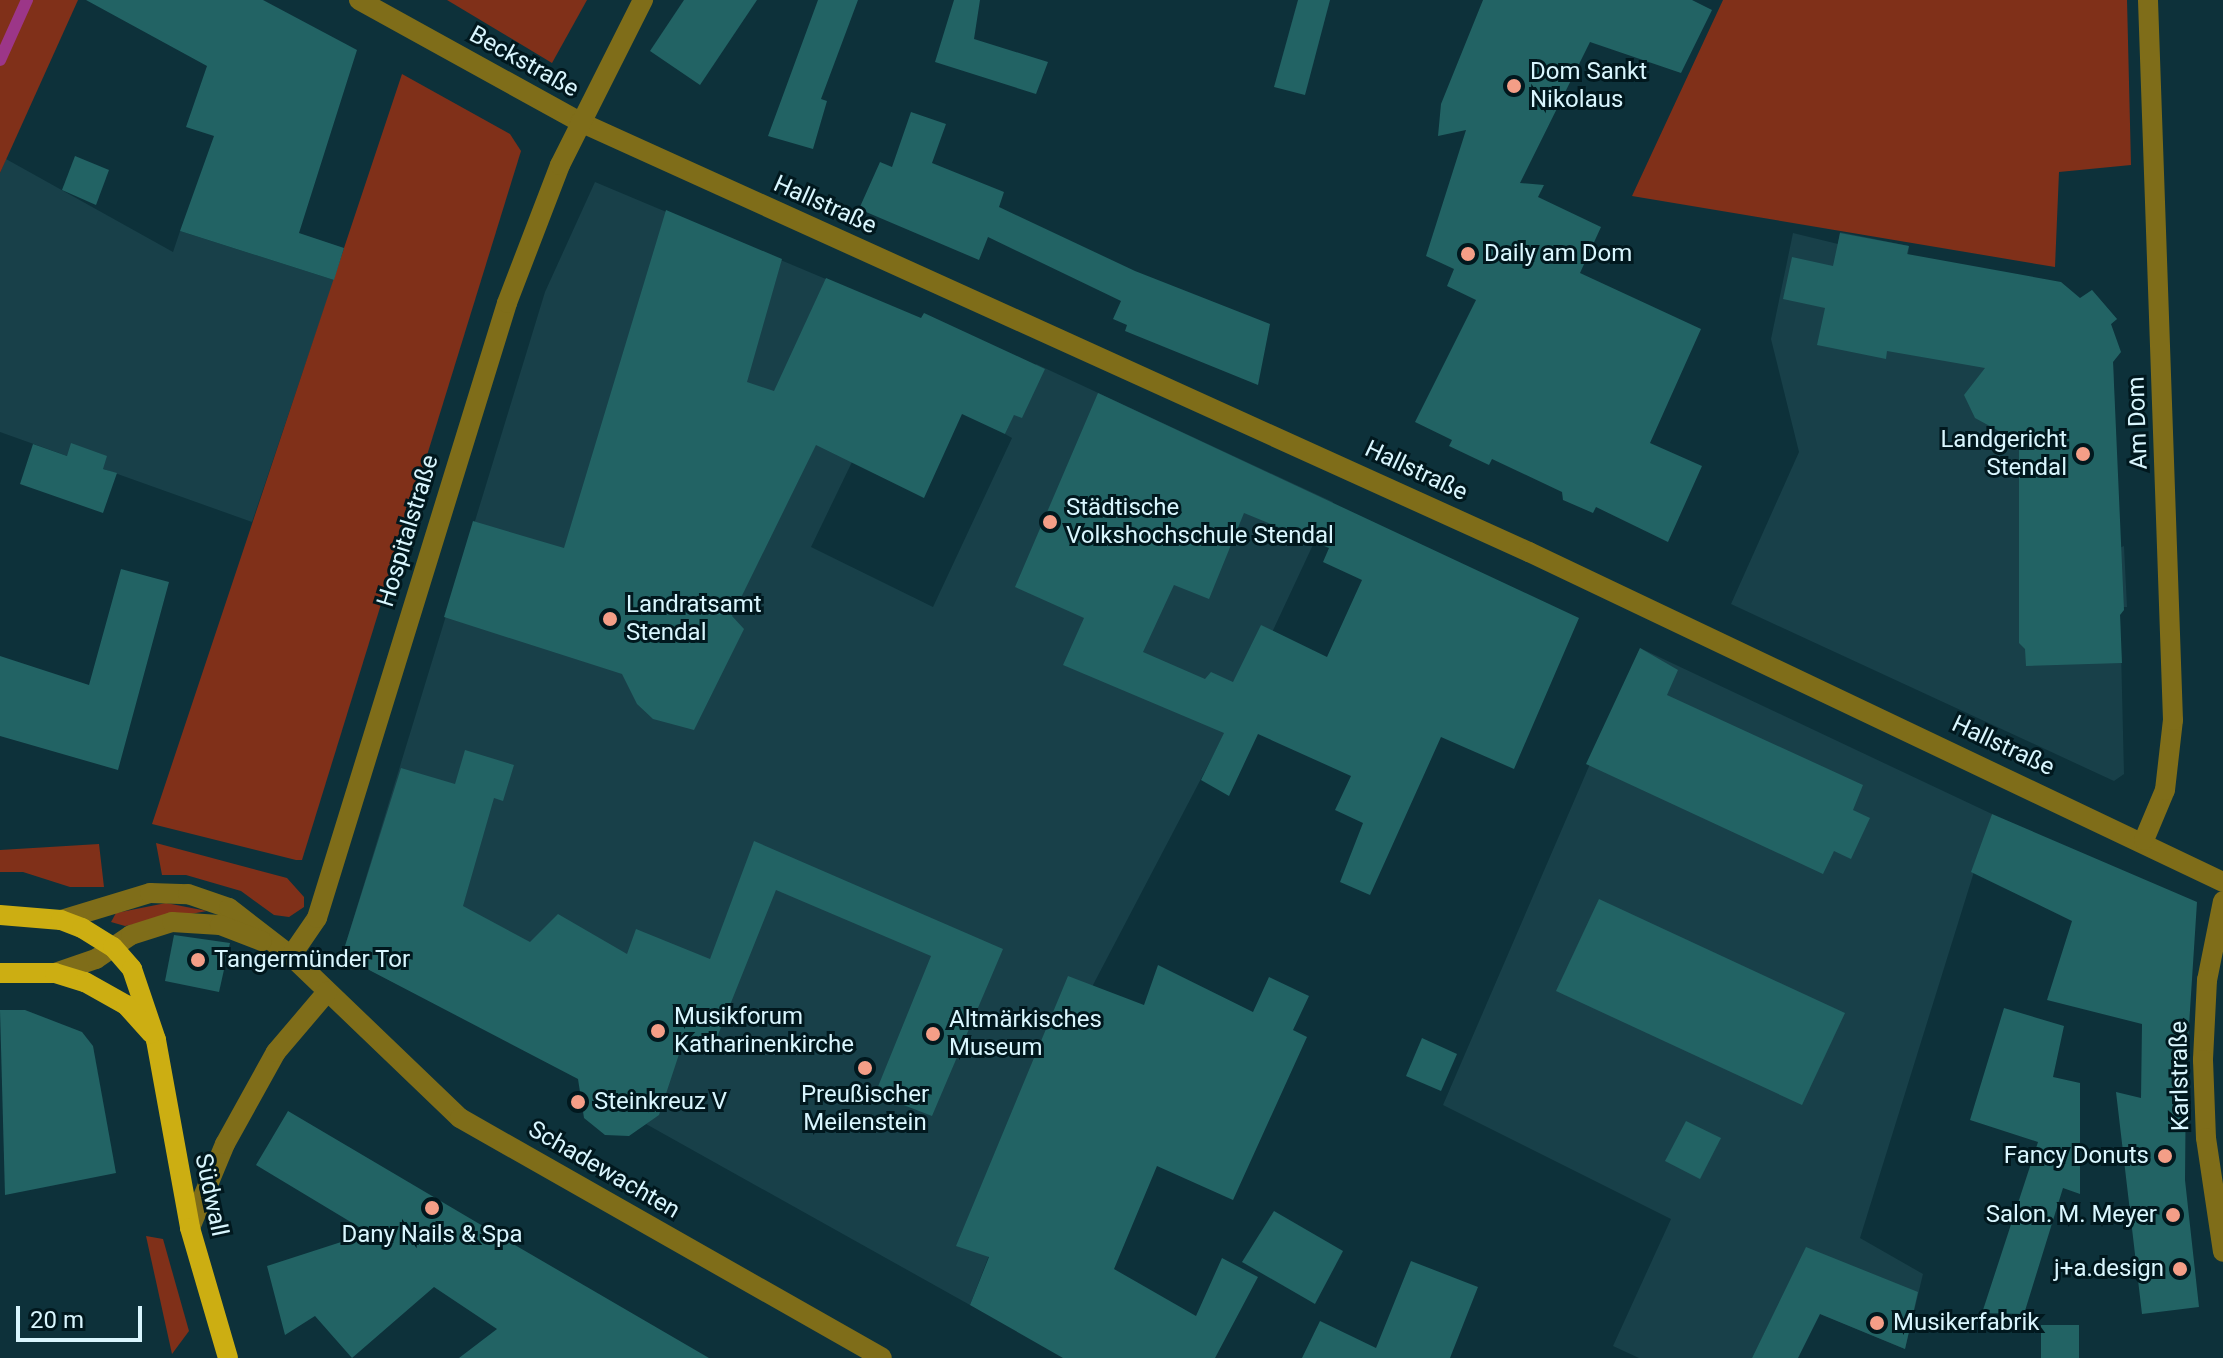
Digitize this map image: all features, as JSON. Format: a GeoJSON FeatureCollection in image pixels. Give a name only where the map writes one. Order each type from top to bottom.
{"type":"FeatureCollection","features":[{"type":"Feature","properties":{"kind":"main road"},"geometry":{"type":"LineString","coordinates":[[0,915],[61,920],[113,947]]}},
{"type":"Feature","properties":{"kind":"main road","name":"Südwall"},"geometry":{"type":"LineString","coordinates":[[113,947],[140,985],[156,1040],[190,1228],[228,1358]]}},
{"type":"Feature","properties":{"kind":"main road"},"geometry":{"type":"LineString","coordinates":[[0,973],[55,973],[108,992],[156,1040]]}},
{"type":"Feature","properties":{"kind":"street","name":"Beckstraße"},"geometry":{"type":"LineString","coordinates":[[359,0],[580,122]]}},
{"type":"Feature","properties":{"kind":"street","name":"Hospitalstraße"},"geometry":{"type":"LineString","coordinates":[[291,956],[317,918],[507,303],[580,122],[643,0]]}},
{"type":"Feature","properties":{"kind":"street","name":"Am Dom"},"geometry":{"type":"LineString","coordinates":[[2144,840],[2165,790],[2173,736],[2148,0]]}},
{"type":"Feature","properties":{"kind":"street","name":"Hallstraße"},"geometry":{"type":"LineString","coordinates":[[580,122],[1279,437],[2144,840],[2223,882]]}},
{"type":"Feature","properties":{"kind":"street","name":"Schadewachten"},"geometry":{"type":"LineString","coordinates":[[61,920],[150,893],[188,894],[229,908],[291,956],[460,1118],[882,1358]]}},
{"type":"Feature","properties":{"kind":"street","name":"Karlstraße"},"geometry":{"type":"LineString","coordinates":[[2223,901],[2207,980],[2203,1060],[2206,1138],[2223,1252]]}},
{"type":"Feature","properties":{"kind":"street","name":"Schadewachten"},"geometry":{"type":"LineString","coordinates":[[55,973],[87,964],[150,927],[201,921],[244,933],[291,956]]}},
{"type":"Feature","properties":{"kind":"street"},"geometry":{"type":"LineString","coordinates":[[190,1228],[225,1144],[276,1052],[327,992]]}},
{"type":"Feature","properties":{"kind":"shaded area"},"geometry":{"type":"Polygon","coordinates":[[[0,0],[78,0],[0,173],[0,0]]]}},
{"type":"Feature","properties":{"kind":"shaded area"},"geometry":{"type":"Polygon","coordinates":[[[447,0],[587,0],[552,63],[447,0]]]}},
{"type":"Feature","properties":{"kind":"shaded area"},"geometry":{"type":"Polygon","coordinates":[[[1723,0],[2127,0],[2131,165],[2059,172],[2055,267],[1632,196],[1723,0]]]}},
{"type":"Feature","properties":{"kind":"shaded area"},"geometry":{"type":"Polygon","coordinates":[[[402,74],[510,134],[521,151],[302,860],[296,860],[152,824],[402,74]]]}},
{"type":"Feature","properties":{"kind":"shaded area"},"geometry":{"type":"Polygon","coordinates":[[[6,159],[173,252],[180,231],[334,280],[252,522],[0,432],[0,173],[6,159]]]}},
{"type":"Feature","properties":{"kind":"shaded area"},"geometry":{"type":"Polygon","coordinates":[[[595,182],[921,319],[811,547],[933,607],[1012,438],[1005,434],[1036,364],[1333,502],[1225,733],[1093,985],[970,1305],[646,1124],[640,1128],[588,1103],[579,1105],[577,1098],[587,1095],[586,1081],[350,960],[345,946],[545,292],[595,182]]]}},
{"type":"Feature","properties":{"kind":"shaded area"},"geometry":{"type":"Polygon","coordinates":[[[1840,232],[1909,246],[1908,255],[2077,301],[2092,290],[2117,319],[2102,332],[2120,352],[2113,358],[2119,548],[2124,546],[2127,607],[2120,607],[2124,774],[2114,781],[1731,604],[1799,452],[1771,339],[1793,233],[1838,244],[1840,232]]]}},
{"type":"Feature","properties":{"kind":"shaded area"},"geometry":{"type":"Polygon","coordinates":[[[1640,648],[1992,814],[1860,1238],[1923,1274],[1905,1349],[1782,1298],[1752,1358],[1639,1358],[1613,1346],[1671,1219],[1443,1105],[1640,648]]]}},
{"type":"Feature","properties":{"kind":"shaded area"},"geometry":{"type":"Polygon","coordinates":[[[156,843],[287,878],[304,897],[304,907],[289,917],[274,915],[241,891],[186,875],[162,875],[156,843]]]}},
{"type":"Feature","properties":{"kind":"shaded area"},"geometry":{"type":"Polygon","coordinates":[[[99,844],[104,887],[70,887],[23,872],[0,872],[0,850],[99,844]]]}},
{"type":"Feature","properties":{"kind":"shaded area"},"geometry":{"type":"Polygon","coordinates":[[[166,903],[207,911],[125,926],[111,922],[116,913],[166,903]]]}},
{"type":"Feature","properties":{"kind":"shaded area"},"geometry":{"type":"Polygon","coordinates":[[[146,1236],[163,1239],[189,1331],[172,1354],[146,1236]]]}},
{"type":"Feature","properties":{"kind":"building"},"geometry":{"type":"Polygon","coordinates":[[[86,0],[263,0],[357,50],[299,233],[344,248],[334,280],[180,231],[214,136],[186,127],[207,66],[86,0]]]}},
{"type":"Feature","properties":{"kind":"building"},"geometry":{"type":"Polygon","coordinates":[[[684,0],[757,0],[700,85],[650,51],[684,0]]]}},
{"type":"Feature","properties":{"kind":"building"},"geometry":{"type":"Polygon","coordinates":[[[818,0],[858,0],[821,99],[827,101],[813,149],[768,136],[818,0]]]}},
{"type":"Feature","properties":{"kind":"building"},"geometry":{"type":"Polygon","coordinates":[[[954,0],[980,0],[974,39],[1048,62],[1036,94],[935,62],[954,0]]]}},
{"type":"Feature","properties":{"kind":"building"},"geometry":{"type":"Polygon","coordinates":[[[1298,0],[1330,0],[1305,95],[1274,87],[1298,0]]]}},
{"type":"Feature","properties":{"kind":"building"},"geometry":{"type":"Polygon","coordinates":[[[1483,0],[1692,0],[1712,10],[1681,73],[1590,42],[1520,183],[1544,185],[1538,197],[1601,227],[1580,273],[1701,329],[1650,443],[1702,466],[1668,542],[1596,507],[1593,513],[1563,500],[1562,492],[1492,459],[1489,465],[1449,446],[1452,440],[1415,422],[1476,300],[1447,286],[1454,269],[1426,256],[1466,130],[1438,136],[1441,104],[1483,0]]]}},
{"type":"Feature","properties":{"kind":"building"},"geometry":{"type":"Polygon","coordinates":[[[911,112],[946,124],[932,163],[1004,192],[999,207],[1135,271],[1270,324],[1258,385],[1125,331],[1127,325],[1113,319],[1121,301],[988,237],[979,260],[859,209],[880,162],[892,167],[911,112]]]}},
{"type":"Feature","properties":{"kind":"building"},"geometry":{"type":"Polygon","coordinates":[[[75,156],[109,170],[96,205],[62,190],[75,156]]]}},
{"type":"Feature","properties":{"kind":"building"},"geometry":{"type":"Polygon","coordinates":[[[666,210],[782,259],[747,382],[774,391],[826,278],[921,318],[924,313],[1045,369],[1022,418],[1014,415],[1005,434],[962,414],[924,498],[816,445],[732,616],[744,629],[694,730],[653,719],[637,704],[622,674],[444,617],[473,521],[564,548],[666,210]]]}},
{"type":"Feature","properties":{"kind":"building","name":"Landgericht Stendal"},"geometry":{"type":"Polygon","coordinates":[[[1840,233],[1909,246],[1907,254],[2061,282],[2080,298],[2092,290],[2117,319],[2111,324],[2121,352],[2113,362],[2124,610],[2120,615],[2122,663],[2026,666],[2025,649],[2019,643],[2019,442],[1975,418],[1964,395],[1985,368],[1887,351],[1886,359],[1817,345],[1825,308],[1783,299],[1792,257],[1833,266],[1840,233]]]}},
{"type":"Feature","properties":{"kind":"building"},"geometry":{"type":"Polygon","coordinates":[[[1098,393],[1579,618],[1514,769],[1441,737],[1370,895],[1340,882],[1363,823],[1335,810],[1351,776],[1258,734],[1229,796],[1201,780],[1224,733],[1063,665],[1084,618],[1015,587],[1098,393]],[[1244,513],[1209,599],[1174,585],[1143,652],[1205,679],[1211,672],[1233,682],[1261,625],[1327,657],[1362,580],[1323,562],[1329,548],[1244,513]]]}},
{"type":"Feature","properties":{"kind":"building"},"geometry":{"type":"Polygon","coordinates":[[[71,443],[107,456],[103,469],[117,473],[103,513],[20,484],[33,444],[67,456],[71,443]]]}},
{"type":"Feature","properties":{"kind":"building"},"geometry":{"type":"Polygon","coordinates":[[[121,569],[169,582],[118,770],[0,736],[0,656],[89,685],[121,569]]]}},
{"type":"Feature","properties":{"kind":"building"},"geometry":{"type":"Polygon","coordinates":[[[1640,648],[1678,670],[1667,695],[1863,785],[1853,810],[1870,818],[1851,859],[1834,851],[1823,874],[1586,764],[1640,648]]]}},
{"type":"Feature","properties":{"kind":"building"},"geometry":{"type":"Polygon","coordinates":[[[465,750],[514,765],[503,801],[494,798],[463,906],[530,942],[558,914],[627,954],[636,929],[710,959],[754,841],[1003,949],[932,1116],[875,1094],[931,956],[776,890],[712,1050],[684,1039],[659,1115],[629,1136],[605,1135],[584,1118],[578,1079],[350,960],[345,946],[401,768],[455,784],[465,750]]]}},
{"type":"Feature","properties":{"kind":"building"},"geometry":{"type":"Polygon","coordinates":[[[1992,814],[2197,902],[2186,1072],[2185,1180],[2199,1307],[2142,1314],[2116,1092],[2141,1098],[2142,1024],[2047,1000],[2072,921],[1971,872],[1992,814]]]}},
{"type":"Feature","properties":{"kind":"building"},"geometry":{"type":"Polygon","coordinates":[[[1599,899],[1845,1013],[1802,1105],[1556,991],[1599,899]]]}},
{"type":"Feature","properties":{"kind":"building","name":"Tangermünder Tor"},"geometry":{"type":"Polygon","coordinates":[[[174,935],[230,943],[219,992],[165,981],[174,935]]]}},
{"type":"Feature","properties":{"kind":"building"},"geometry":{"type":"Polygon","coordinates":[[[1158,965],[1253,1012],[1269,977],[1309,996],[1293,1030],[1307,1037],[1233,1200],[1157,1166],[1114,1269],[1196,1316],[1222,1258],[1258,1277],[1215,1358],[1063,1358],[970,1305],[989,1257],[956,1246],[1068,976],[1144,1005],[1158,965]]]}},
{"type":"Feature","properties":{"kind":"building"},"geometry":{"type":"Polygon","coordinates":[[[2004,1008],[2064,1026],[2053,1077],[2080,1083],[2080,1194],[2063,1188],[2024,1314],[1982,1313],[2038,1142],[1970,1120],[2004,1008]]]}},
{"type":"Feature","properties":{"kind":"building"},"geometry":{"type":"Polygon","coordinates":[[[0,1010],[25,1010],[82,1032],[93,1046],[116,1173],[5,1195],[0,1010]]]}},
{"type":"Feature","properties":{"kind":"building"},"geometry":{"type":"Polygon","coordinates":[[[1422,1038],[1457,1054],[1441,1091],[1406,1076],[1422,1038]]]}},
{"type":"Feature","properties":{"kind":"building"},"geometry":{"type":"Polygon","coordinates":[[[288,1111],[709,1358],[459,1358],[497,1329],[434,1287],[352,1358],[315,1316],[285,1335],[267,1266],[369,1233],[256,1165],[288,1111]]]}},
{"type":"Feature","properties":{"kind":"building"},"geometry":{"type":"Polygon","coordinates":[[[1686,1121],[1721,1138],[1700,1179],[1665,1161],[1686,1121]]]}},
{"type":"Feature","properties":{"kind":"building"},"geometry":{"type":"Polygon","coordinates":[[[1274,1211],[1343,1251],[1315,1304],[1242,1262],[1274,1211]]]}},
{"type":"Feature","properties":{"kind":"building","name":"Musikerfabrik"},"geometry":{"type":"Polygon","coordinates":[[[1806,1247],[1918,1292],[1905,1349],[1820,1314],[1798,1358],[1752,1358],[1806,1247]]]}},
{"type":"Feature","properties":{"kind":"building"},"geometry":{"type":"Polygon","coordinates":[[[1411,1261],[1478,1287],[1450,1358],[1302,1358],[1320,1321],[1376,1348],[1411,1261]]]}},
{"type":"Feature","properties":{"kind":"building"},"geometry":{"type":"Polygon","coordinates":[[[2041,1325],[2079,1325],[2079,1358],[2041,1358],[2041,1325]]]}},
{"type":"Feature","properties":{"kind":"waterway"},"geometry":{"type":"LineString","coordinates":[[0,60],[27,0]]}},
{"type":"Feature","properties":{"kind":"place","name":"Dom Sankt Nikolaus"},"geometry":{"type":"Point","coordinates":[1514,86]}},
{"type":"Feature","properties":{"kind":"place","name":"Daily am Dom"},"geometry":{"type":"Point","coordinates":[1468,254]}},
{"type":"Feature","properties":{"kind":"place","name":"Landgericht Stendal"},"geometry":{"type":"Point","coordinates":[2083,454]}},
{"type":"Feature","properties":{"kind":"place","name":"Städtische Volkshochschule Stendal"},"geometry":{"type":"Point","coordinates":[1050,522]}},
{"type":"Feature","properties":{"kind":"place","name":"Landratsamt Stendal"},"geometry":{"type":"Point","coordinates":[610,619]}},
{"type":"Feature","properties":{"kind":"place","name":"Tangermünder Tor"},"geometry":{"type":"Point","coordinates":[198,960]}},
{"type":"Feature","properties":{"kind":"place","name":"Musikforum Katharinenkirche"},"geometry":{"type":"Point","coordinates":[658,1031]}},
{"type":"Feature","properties":{"kind":"place","name":"Altmärkisches Museum"},"geometry":{"type":"Point","coordinates":[933,1034]}},
{"type":"Feature","properties":{"kind":"place","name":"Preußischer Meilenstein"},"geometry":{"type":"Point","coordinates":[865,1068]}},
{"type":"Feature","properties":{"kind":"place","name":"Steinkreuz V"},"geometry":{"type":"Point","coordinates":[578,1102]}},
{"type":"Feature","properties":{"kind":"place","name":"Fancy Donuts"},"geometry":{"type":"Point","coordinates":[2165,1156]}},
{"type":"Feature","properties":{"kind":"place","name":"Dany Nails & Spa"},"geometry":{"type":"Point","coordinates":[432,1208]}},
{"type":"Feature","properties":{"kind":"place","name":"Salon. M. Meyer"},"geometry":{"type":"Point","coordinates":[2173,1215]}},
{"type":"Feature","properties":{"kind":"place","name":"j+a.design"},"geometry":{"type":"Point","coordinates":[2180,1269]}},
{"type":"Feature","properties":{"kind":"place","name":"Musikerfabrik"},"geometry":{"type":"Point","coordinates":[1877,1323]}}]}
